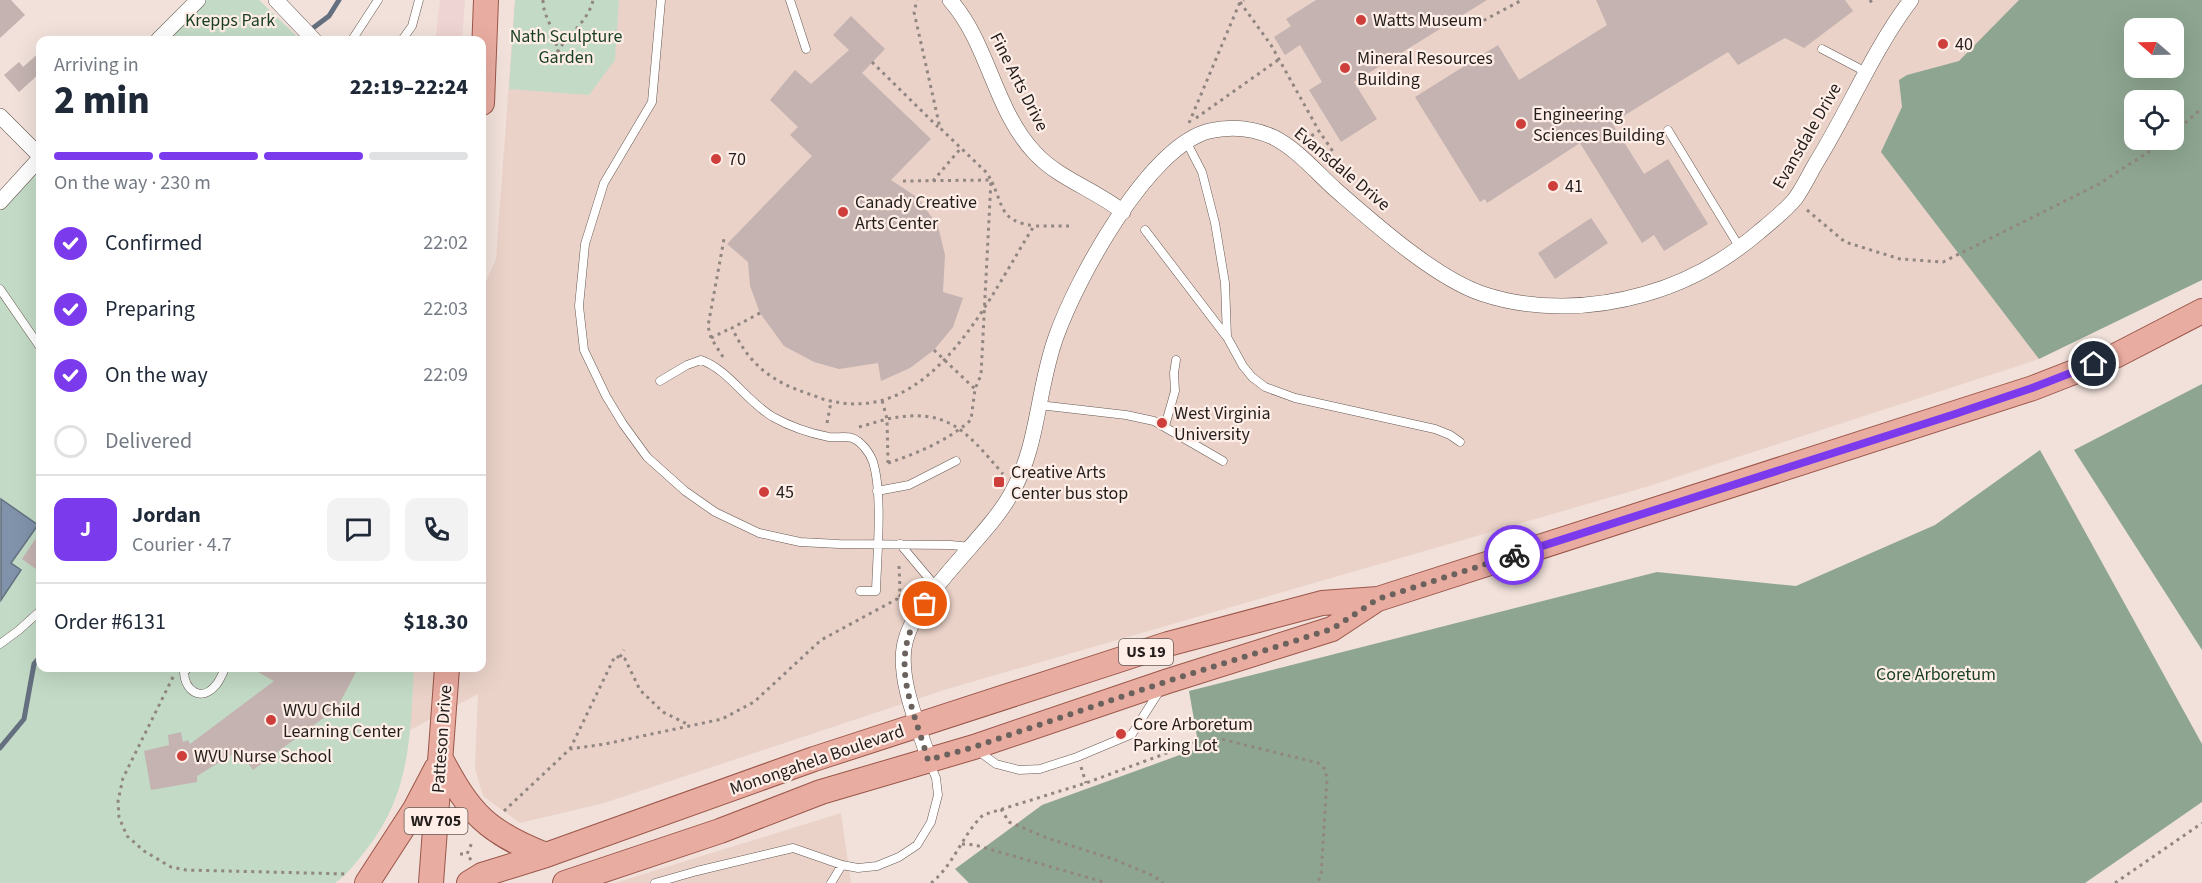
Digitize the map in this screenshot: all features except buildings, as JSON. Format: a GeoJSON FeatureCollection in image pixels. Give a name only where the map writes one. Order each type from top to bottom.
{"type":"FeatureCollection","features":[{"type":"Feature","properties":{"kind":"main road"},"geometry":{"type":"LineString","coordinates":[[484,36],[486,0]]}},
{"type":"Feature","properties":{"kind":"main road","name":"Monongahela Boulevard"},"geometry":{"type":"LineString","coordinates":[[471,873],[482,875],[546,855],[814,759],[1168,644],[1322,603],[1378,599],[2032,388],[2115,356],[2202,311]]}},
{"type":"Feature","properties":{"kind":"main road","name":"Monongahela Boulevard"},"geometry":{"type":"LineString","coordinates":[[565,883],[720,831],[821,792],[974,747],[1165,682],[1332,629],[1378,599]]}},
{"type":"Feature","properties":{"kind":"main road","name":"Patteson Drive"},"geometry":{"type":"LineString","coordinates":[[431,883],[447,672]]}},
{"type":"Feature","properties":{"kind":"main road"},"geometry":{"type":"LineString","coordinates":[[441,759],[464,799],[488,826],[519,844],[546,855]]}},
{"type":"Feature","properties":{"kind":"main road"},"geometry":{"type":"LineString","coordinates":[[360,879],[415,809],[441,759]]}},
{"type":"Feature","properties":{"kind":"street"},"geometry":{"type":"LineString","coordinates":[[162,36],[198,0]]}},
{"type":"Feature","properties":{"kind":"street"},"geometry":{"type":"LineString","coordinates":[[276,0],[310,36]]}},
{"type":"Feature","properties":{"kind":"street","name":"Fine Arts Drive"},"geometry":{"type":"LineString","coordinates":[[950,0],[974,38],[1016,129],[1035,154],[1062,175],[1107,199],[1123,212]]}},
{"type":"Feature","properties":{"kind":"street","name":"Evansdale Drive"},"geometry":{"type":"LineString","coordinates":[[928,760],[904,675],[904,646],[914,620],[1010,498],[1025,467],[1032,441],[1037,405],[1056,337],[1078,286],[1097,248],[1157,166],[1170,152],[1186,141],[1212,130],[1238,128],[1257,131],[1275,138],[1302,158],[1346,198],[1431,266],[1481,293],[1516,302],[1557,306],[1597,304],[1632,298],[1672,287],[1709,269],[1740,248],[1794,199],[1822,153],[1894,21],[1911,0]]}},
{"type":"Feature","properties":{"kind":"street"},"geometry":{"type":"LineString","coordinates":[[0,116],[36,153]]}},
{"type":"Feature","properties":{"kind":"street"},"geometry":{"type":"LineString","coordinates":[[0,202],[36,162]]}},
{"type":"Feature","properties":{"kind":"lane"},"geometry":{"type":"LineString","coordinates":[[355,36],[378,0]]}},
{"type":"Feature","properties":{"kind":"lane"},"geometry":{"type":"LineString","coordinates":[[405,36],[412,26],[419,0]]}},
{"type":"Feature","properties":{"kind":"lane"},"geometry":{"type":"LineString","coordinates":[[661,0],[652,102],[604,183],[585,244],[579,306],[584,350],[606,396],[647,457],[685,491],[715,512],[759,532],[800,542],[971,547]]}},
{"type":"Feature","properties":{"kind":"lane"},"geometry":{"type":"LineString","coordinates":[[790,0],[806,49]]}},
{"type":"Feature","properties":{"kind":"lane"},"geometry":{"type":"LineString","coordinates":[[1822,49],[1866,72]]}},
{"type":"Feature","properties":{"kind":"lane"},"geometry":{"type":"LineString","coordinates":[[1668,130],[1740,248]]}},
{"type":"Feature","properties":{"kind":"lane"},"geometry":{"type":"LineString","coordinates":[[1186,141],[1202,172],[1215,223],[1225,283],[1227,337]]}},
{"type":"Feature","properties":{"kind":"lane"},"geometry":{"type":"LineString","coordinates":[[1144,230],[1171,267],[1201,301],[1227,337],[1243,366],[1264,387],[1295,398],[1435,429],[1460,442]]}},
{"type":"Feature","properties":{"kind":"lane"},"geometry":{"type":"LineString","coordinates":[[0,289],[36,341]]}},
{"type":"Feature","properties":{"kind":"lane"},"geometry":{"type":"LineString","coordinates":[[660,381],[687,365],[701,360],[712,364],[750,400],[784,423],[831,437],[852,438],[865,447],[873,460],[877,491],[878,544],[876,591],[860,591]]}},
{"type":"Feature","properties":{"kind":"lane"},"geometry":{"type":"LineString","coordinates":[[1165,426],[1175,392],[1176,360]]}},
{"type":"Feature","properties":{"kind":"lane"},"geometry":{"type":"LineString","coordinates":[[1037,405],[1154,421],[1222,461]]}},
{"type":"Feature","properties":{"kind":"lane"},"geometry":{"type":"LineString","coordinates":[[877,491],[909,485],[956,461]]}},
{"type":"Feature","properties":{"kind":"lane"},"geometry":{"type":"LineString","coordinates":[[900,544],[937,588]]}},
{"type":"Feature","properties":{"kind":"lane"},"geometry":{"type":"LineString","coordinates":[[0,644],[20,630],[36,614]]}},
{"type":"Feature","properties":{"kind":"lane"},"geometry":{"type":"LineString","coordinates":[[184,672],[184,682],[189,690],[198,693],[215,687],[223,672]]}},
{"type":"Feature","properties":{"kind":"lane"},"geometry":{"type":"LineString","coordinates":[[974,747],[996,764],[1019,770],[1040,769],[1077,757],[1132,735],[1165,682]]}},
{"type":"Feature","properties":{"kind":"lane"},"geometry":{"type":"LineString","coordinates":[[655,883],[793,848],[842,865],[858,868],[877,866],[899,857],[917,845],[931,822],[938,795],[936,778],[928,760]]}},
{"type":"Feature","properties":{"kind":"lane"},"geometry":{"type":"LineString","coordinates":[[831,883],[842,865]]}},
{"type":"Feature","properties":{"kind":"path"},"geometry":{"type":"LineString","coordinates":[[543,0],[543,11],[554,36],[557,52],[565,62]]}},
{"type":"Feature","properties":{"kind":"path"},"geometry":{"type":"LineString","coordinates":[[557,52],[585,18],[592,0]]}},
{"type":"Feature","properties":{"kind":"path"},"geometry":{"type":"LineString","coordinates":[[917,0],[914,12],[940,128]]}},
{"type":"Feature","properties":{"kind":"path"},"geometry":{"type":"LineString","coordinates":[[1477,24],[1522,0]]}},
{"type":"Feature","properties":{"kind":"path"},"geometry":{"type":"LineString","coordinates":[[1870,0],[1874,6]]}},
{"type":"Feature","properties":{"kind":"path"},"geometry":{"type":"LineString","coordinates":[[1242,1],[1189,123],[1278,60]]}},
{"type":"Feature","properties":{"kind":"path"},"geometry":{"type":"LineString","coordinates":[[1242,1],[1271,45],[1319,131],[1334,153]]}},
{"type":"Feature","properties":{"kind":"path"},"geometry":{"type":"LineString","coordinates":[[872,62],[987,173],[1010,219],[1034,226],[1069,226]]}},
{"type":"Feature","properties":{"kind":"path"},"geometry":{"type":"LineString","coordinates":[[2184,125],[2202,108]]}},
{"type":"Feature","properties":{"kind":"path"},"geometry":{"type":"LineString","coordinates":[[1303,141],[1319,131]]}},
{"type":"Feature","properties":{"kind":"path"},"geometry":{"type":"LineString","coordinates":[[933,181],[962,148]]}},
{"type":"Feature","properties":{"kind":"path"},"geometry":{"type":"LineString","coordinates":[[1794,199],[1845,242],[1900,259],[1943,262],[2099,184],[2152,150]]}},
{"type":"Feature","properties":{"kind":"path"},"geometry":{"type":"LineString","coordinates":[[903,181],[991,180]]}},
{"type":"Feature","properties":{"kind":"path"},"geometry":{"type":"LineString","coordinates":[[882,400],[886,419],[888,463],[921,452],[962,429],[971,420],[975,389],[981,375],[991,180]]}},
{"type":"Feature","properties":{"kind":"path"},"geometry":{"type":"LineString","coordinates":[[732,328],[743,351],[766,373],[791,388],[831,402],[858,404],[882,400],[908,390],[945,361],[984,310],[1034,226]]}},
{"type":"Feature","properties":{"kind":"path"},"geometry":{"type":"LineString","coordinates":[[724,239],[708,326],[711,338],[727,365]]}},
{"type":"Feature","properties":{"kind":"path"},"geometry":{"type":"LineString","coordinates":[[711,338],[760,313]]}},
{"type":"Feature","properties":{"kind":"path"},"geometry":{"type":"LineString","coordinates":[[934,350],[975,389]]}},
{"type":"Feature","properties":{"kind":"path"},"geometry":{"type":"LineString","coordinates":[[827,423],[831,402]]}},
{"type":"Feature","properties":{"kind":"path"},"geometry":{"type":"LineString","coordinates":[[857,427],[907,415],[939,418],[962,429],[1006,477]]}},
{"type":"Feature","properties":{"kind":"path"},"geometry":{"type":"LineString","coordinates":[[817,421],[837,424]]}},
{"type":"Feature","properties":{"kind":"path"},"geometry":{"type":"LineString","coordinates":[[570,748],[605,744],[723,719],[754,702],[821,640],[897,599],[900,589],[899,566]]}},
{"type":"Feature","properties":{"kind":"path"},"geometry":{"type":"LineString","coordinates":[[898,595],[906,598]]}},
{"type":"Feature","properties":{"kind":"path"},"geometry":{"type":"LineString","coordinates":[[620,657],[624,651]]}},
{"type":"Feature","properties":{"kind":"path"},"geometry":{"type":"LineString","coordinates":[[496,818],[570,748],[615,656],[628,664],[640,690],[663,712],[690,725]]}},
{"type":"Feature","properties":{"kind":"path"},"geometry":{"type":"LineString","coordinates":[[173,676],[123,778],[118,801],[119,817],[127,836],[144,851],[171,867],[186,870],[360,879]]}},
{"type":"Feature","properties":{"kind":"path"},"geometry":{"type":"LineString","coordinates":[[931,883],[940,876],[974,823],[983,815],[1097,779],[1194,743],[1221,739],[1318,763],[1325,769],[1327,779],[1321,876],[1317,883]]}},
{"type":"Feature","properties":{"kind":"path"},"geometry":{"type":"LineString","coordinates":[[1001,809],[1009,822],[1154,876],[1163,883]]}},
{"type":"Feature","properties":{"kind":"path"},"geometry":{"type":"LineString","coordinates":[[2115,883],[2202,823]]}},
{"type":"Feature","properties":{"kind":"path"},"geometry":{"type":"LineString","coordinates":[[471,873],[467,854],[473,840]]}},
{"type":"Feature","properties":{"kind":"path"},"geometry":{"type":"LineString","coordinates":[[962,844],[975,845],[1107,883]]}},
{"type":"Feature","properties":{"kind":"path"},"geometry":{"type":"LineString","coordinates":[[460,854],[467,854]]}},
{"type":"Feature","properties":{"kind":"shaded area"},"geometry":{"type":"Polygon","coordinates":[[[440,0],[465,0],[462,36],[436,35],[440,0]]]}},
{"type":"Feature","properties":{"kind":"shaded area","name":"West Virginia University"},"geometry":{"type":"Polygon","coordinates":[[[515,0],[2202,0],[2202,273],[2039,359],[1646,487],[944,690],[604,803],[520,823],[483,796],[475,768],[478,694],[174,855],[242,672],[486,672],[486,282],[496,259],[515,0]]]}},
{"type":"Feature","properties":{"kind":"shaded area"},"geometry":{"type":"Polygon","coordinates":[[[841,813],[851,883],[615,883],[841,813]]]}},
{"type":"Feature","properties":{"kind":"green space","name":"Krepps Park"},"geometry":{"type":"Polygon","coordinates":[[[198,0],[259,0],[297,36],[162,36],[198,0]]]}},
{"type":"Feature","properties":{"kind":"green space","name":"Nath Sculpture Garden"},"geometry":{"type":"Polygon","coordinates":[[[515,0],[619,0],[615,60],[589,95],[509,89],[515,0]]]}},
{"type":"Feature","properties":{"kind":"green space"},"geometry":{"type":"Polygon","coordinates":[[[2019,0],[2202,0],[2202,280],[2039,359],[1881,152],[1902,107],[1899,80],[1907,75],[1959,61],[2019,0]]]}},
{"type":"Feature","properties":{"kind":"green space"},"geometry":{"type":"Polygon","coordinates":[[[36,162],[36,672],[414,672],[409,740],[400,785],[392,807],[381,829],[366,850],[348,872],[335,883],[0,883],[0,202],[36,162]]]}},
{"type":"Feature","properties":{"kind":"green space"},"geometry":{"type":"Polygon","coordinates":[[[2202,384],[2202,650],[2074,450],[2202,384]]]}},
{"type":"Feature","properties":{"kind":"green space","name":"Core Arboretum"},"geometry":{"type":"Polygon","coordinates":[[[2040,450],[2202,744],[2202,802],[2085,883],[969,883],[955,869],[1042,805],[1199,748],[1189,691],[1657,572],[1796,586],[1935,525],[2040,450]]]}},
{"type":"Feature","properties":{"kind":"water"},"geometry":{"type":"Polygon","coordinates":[[[1,499],[36,524],[36,528],[11,563],[21,570],[1,600],[1,499]]]}},
{"type":"Feature","properties":{"kind":"waterway"},"geometry":{"type":"LineString","coordinates":[[302,36],[329,16],[339,0]]}},
{"type":"Feature","properties":{"kind":"waterway"},"geometry":{"type":"LineString","coordinates":[[0,748],[24,719],[36,662]]}},
{"type":"Feature","properties":{"kind":"way so far"},"geometry":{"type":"LineString","coordinates":[[925,604],[914,620],[904,646],[904,675],[928,760],[974,747],[1165,682],[1332,629],[1378,599],[1514,555]]}},
{"type":"Feature","properties":{"kind":"place","name":"Watts Museum"},"geometry":{"type":"Point","coordinates":[1361,20]}},
{"type":"Feature","properties":{"kind":"place","name":"40"},"geometry":{"type":"Point","coordinates":[1943,44]}},
{"type":"Feature","properties":{"kind":"place","name":"Mineral Resources Building"},"geometry":{"type":"Point","coordinates":[1345,68]}},
{"type":"Feature","properties":{"kind":"place","name":"Engineering Sciences Building"},"geometry":{"type":"Point","coordinates":[1521,124]}},
{"type":"Feature","properties":{"kind":"place","name":"70"},"geometry":{"type":"Point","coordinates":[716,159]}},
{"type":"Feature","properties":{"kind":"place","name":"41"},"geometry":{"type":"Point","coordinates":[1553,186]}},
{"type":"Feature","properties":{"kind":"place","name":"Canady Creative Arts Center"},"geometry":{"type":"Point","coordinates":[843,212]}},
{"type":"Feature","properties":{"kind":"place","name":"West Virginia University"},"geometry":{"type":"Point","coordinates":[1162,423]}},
{"type":"Feature","properties":{"kind":"place","name":"Creative Arts Center bus stop"},"geometry":{"type":"Point","coordinates":[999,482]}},
{"type":"Feature","properties":{"kind":"place","name":"45"},"geometry":{"type":"Point","coordinates":[764,492]}},
{"type":"Feature","properties":{"kind":"place","name":"WVU Child Learning Center"},"geometry":{"type":"Point","coordinates":[271,720]}},
{"type":"Feature","properties":{"kind":"place","name":"Core Arboretum Parking Lot"},"geometry":{"type":"Point","coordinates":[1121,734]}},
{"type":"Feature","properties":{"kind":"place","name":"WVU Nurse School"},"geometry":{"type":"Point","coordinates":[182,756]}},
{"type":"Feature","properties":{"kind":"route"},"geometry":{"type":"LineString","coordinates":[[1514,555],[1952,415],[2094,364]]}}]}
